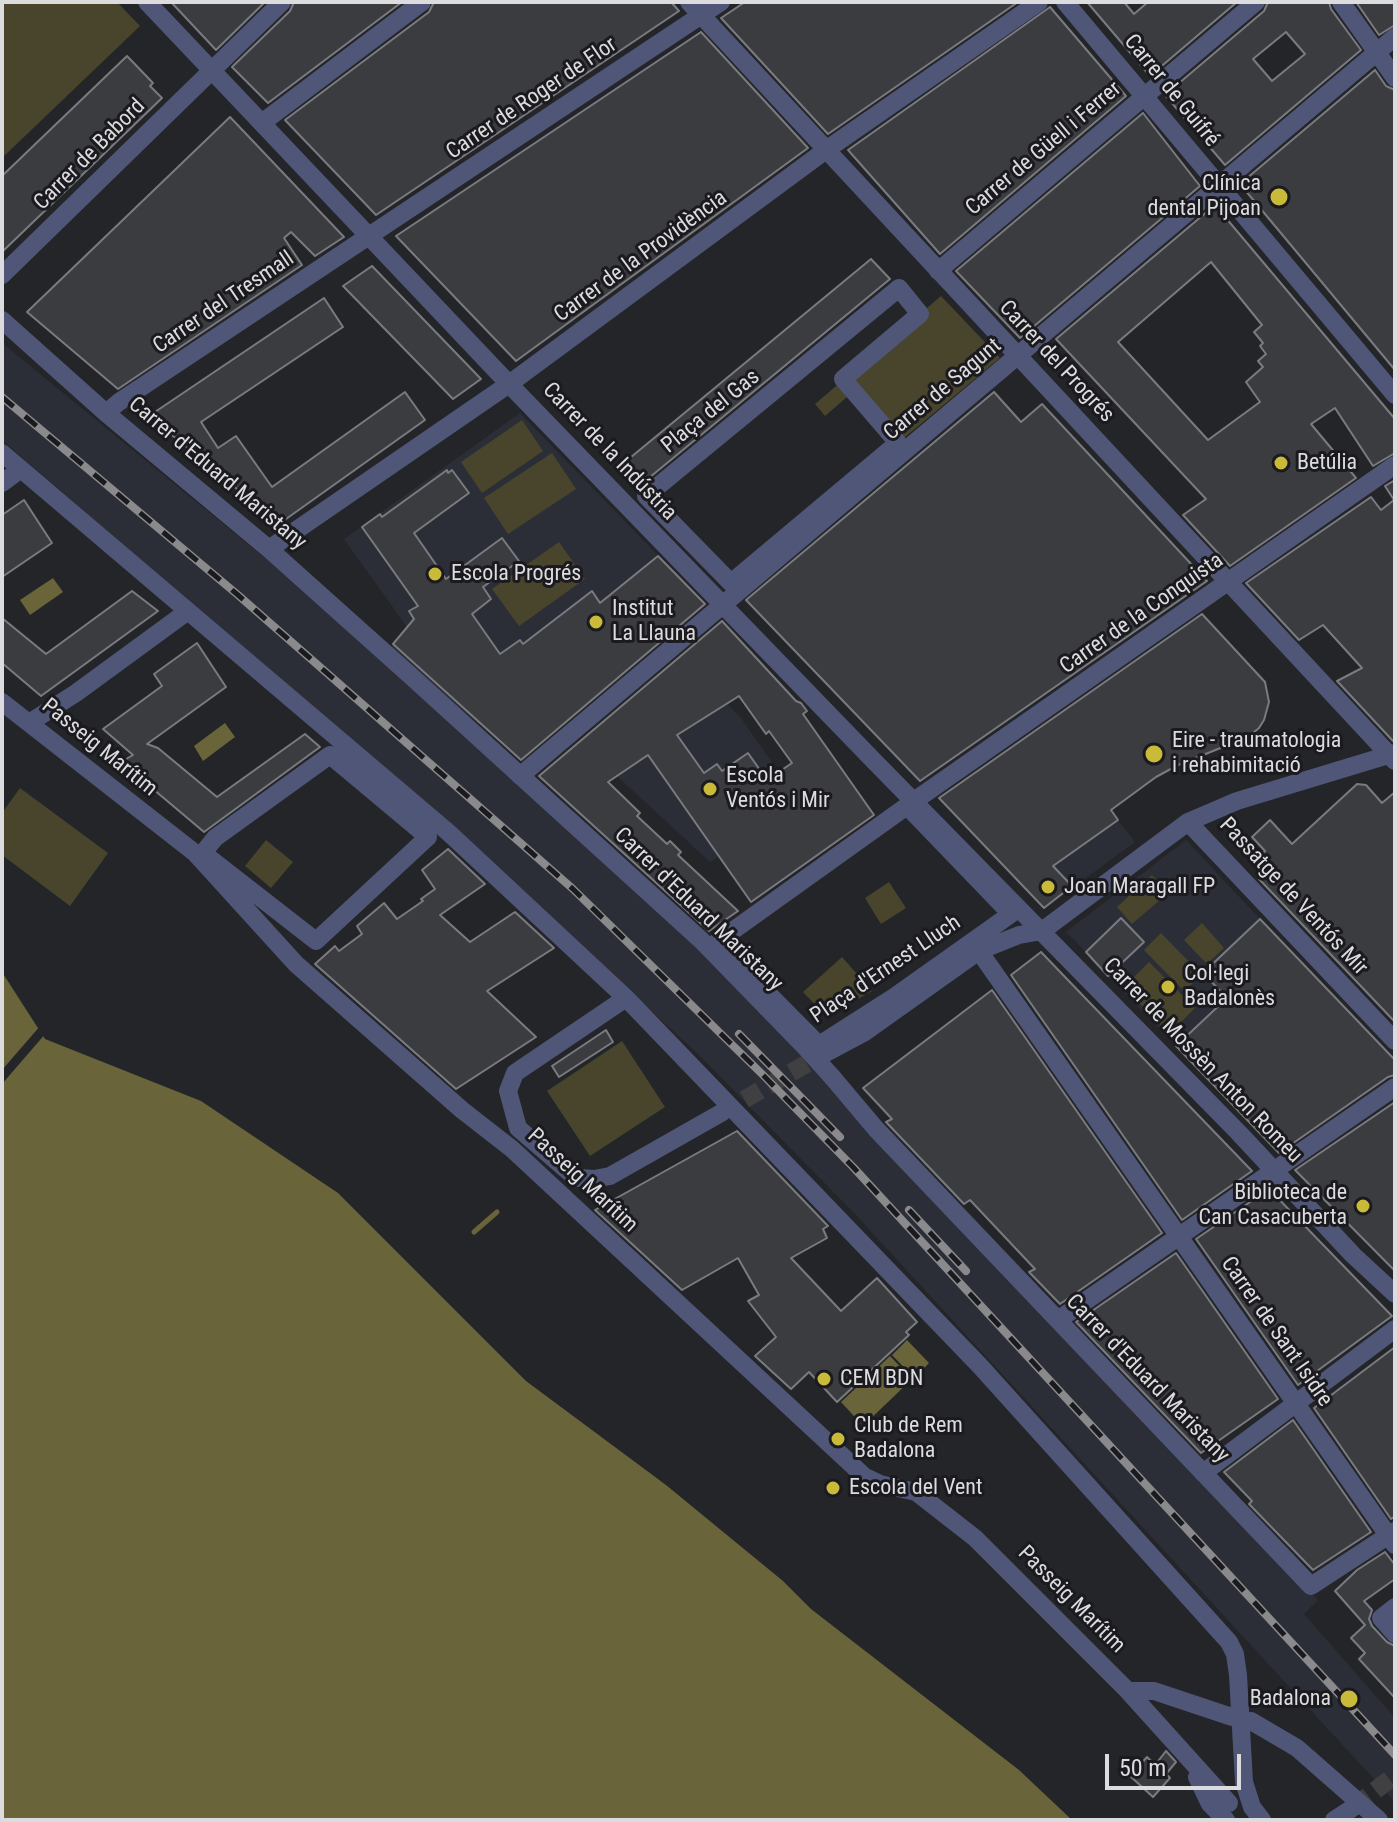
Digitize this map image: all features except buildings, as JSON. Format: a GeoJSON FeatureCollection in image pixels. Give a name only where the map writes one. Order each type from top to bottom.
{"type":"FeatureCollection","features":[{"type":"Feature","properties":{"kind":"street","name":"Carrer de la Indústria"},"geometry":{"type":"LineString","coordinates":[[147,2],[509,384],[725,605],[911,804],[1042,931]]}},
{"type":"Feature","properties":{"kind":"street","name":"Carrer de Babord"},"geometry":{"type":"LineString","coordinates":[[2,275],[282,2]]}},
{"type":"Feature","properties":{"kind":"street"},"geometry":{"type":"LineString","coordinates":[[263,122],[422,2]]}},
{"type":"Feature","properties":{"kind":"street","name":"Carrer de Roger de Flor"},"geometry":{"type":"LineString","coordinates":[[369,235],[695,9],[721,2]]}},
{"type":"Feature","properties":{"kind":"street","name":"Carrer de la Providència"},"geometry":{"type":"LineString","coordinates":[[269,549],[509,384],[826,150],[1039,2]]}},
{"type":"Feature","properties":{"kind":"street","name":"Carrer de Guifré"},"geometry":{"type":"LineString","coordinates":[[1065,2],[1395,395]]}},
{"type":"Feature","properties":{"kind":"street","name":"Carrer de Güell i Ferrer"},"geometry":{"type":"LineString","coordinates":[[938,271],[1256,2]]}},
{"type":"Feature","properties":{"kind":"street"},"geometry":{"type":"LineString","coordinates":[[1341,2],[1395,78]]}},
{"type":"Feature","properties":{"kind":"street","name":"Carrer del Progrés"},"geometry":{"type":"LineString","coordinates":[[695,9],[1393,756]]}},
{"type":"Feature","properties":{"kind":"street","name":"Carrer de Sagunt"},"geometry":{"type":"LineString","coordinates":[[520,776],[1019,358],[1395,37]]}},
{"type":"Feature","properties":{"kind":"street","name":"Carrer del Tresmall"},"geometry":{"type":"LineString","coordinates":[[106,413],[369,235]]}},
{"type":"Feature","properties":{"kind":"street","name":"Plaça del Gas"},"geometry":{"type":"LineString","coordinates":[[899,288],[920,314],[843,379],[898,443],[731,583],[646,496],[899,288]]}},
{"type":"Feature","properties":{"kind":"street","name":"Carrer d'Eduard Maristany"},"geometry":{"type":"LineString","coordinates":[[2,320],[106,413],[269,549],[701,940],[813,1053],[876,1129],[1311,1586],[1393,1537]]}},
{"type":"Feature","properties":{"kind":"street"},"geometry":{"type":"LineString","coordinates":[[2,453],[449,833],[626,998],[980,1366],[1232,1648],[1238,1675],[1244,1782],[1252,1807],[1262,1820]]}},
{"type":"Feature","properties":{"kind":"street","name":"Carrer de la Conquista"},"geometry":{"type":"LineString","coordinates":[[911,804],[1395,465]]}},
{"type":"Feature","properties":{"kind":"street"},"geometry":{"type":"LineString","coordinates":[[2,483],[21,469]]}},
{"type":"Feature","properties":{"kind":"street"},"geometry":{"type":"LineString","coordinates":[[29,723],[76,693],[188,611]]}},
{"type":"Feature","properties":{"kind":"street","name":"Passeig Marítim"},"geometry":{"type":"LineString","coordinates":[[2,702],[195,853],[296,964],[462,1110],[512,1149],[865,1477],[880,1484],[916,1492],[975,1538],[1128,1691],[1185,1753],[1210,1804],[1227,1812]]}},
{"type":"Feature","properties":{"kind":"street"},"geometry":{"type":"LineString","coordinates":[[330,755],[428,837],[316,941],[203,853],[215,838],[330,755]]}},
{"type":"Feature","properties":{"kind":"street"},"geometry":{"type":"LineString","coordinates":[[813,1053],[865,1032],[979,951],[1019,935],[1042,931],[1188,822],[1237,801],[1393,756]]}},
{"type":"Feature","properties":{"kind":"street","name":"Plaça d'Ernest Lluch"},"geometry":{"type":"LineString","coordinates":[[911,804],[1011,914],[894,997],[819,1045],[717,942],[911,804]]}},
{"type":"Feature","properties":{"kind":"street","name":"Passatge de Ventós Mir"},"geometry":{"type":"LineString","coordinates":[[1188,822],[1395,1041]]}},
{"type":"Feature","properties":{"kind":"street","name":"Carrer de Mossèn Anton Romeu"},"geometry":{"type":"LineString","coordinates":[[1042,931],[1353,1255],[1395,1294]]}},
{"type":"Feature","properties":{"kind":"street","name":"Carrer de Sant Isidre"},"geometry":{"type":"LineString","coordinates":[[979,951],[1393,1537]]}},
{"type":"Feature","properties":{"kind":"street"},"geometry":{"type":"LineString","coordinates":[[626,998],[515,1073],[508,1091],[518,1128],[569,1172],[580,1178],[594,1179],[610,1176],[721,1113]]}},
{"type":"Feature","properties":{"kind":"street"},"geometry":{"type":"LineString","coordinates":[[1058,1320],[1395,1087]]}},
{"type":"Feature","properties":{"kind":"street"},"geometry":{"type":"LineString","coordinates":[[1203,1473],[1395,1329]]}},
{"type":"Feature","properties":{"kind":"street"},"geometry":{"type":"LineString","coordinates":[[1395,1607],[1381,1618],[1395,1634]]}},
{"type":"Feature","properties":{"kind":"street"},"geometry":{"type":"LineString","coordinates":[[1128,1691],[1154,1691],[1232,1717]]}},
{"type":"Feature","properties":{"kind":"street"},"geometry":{"type":"LineString","coordinates":[[1251,1721],[1297,1748],[1368,1815]]}},
{"type":"Feature","properties":{"kind":"street"},"geometry":{"type":"LineString","coordinates":[[1334,1820],[1368,1815]]}},
{"type":"Feature","properties":{"kind":"shaded area"},"geometry":{"type":"Polygon","coordinates":[[[2,2],[117,2],[140,26],[2,158],[2,2]]]}},
{"type":"Feature","properties":{"kind":"shaded area"},"geometry":{"type":"Polygon","coordinates":[[[941,296],[1000,358],[898,443],[854,391],[825,416],[815,404],[941,296]]]}},
{"type":"Feature","properties":{"kind":"shaded area"},"geometry":{"type":"Polygon","coordinates":[[[2,343],[271,563],[445,713],[765,1009],[808,1062],[1318,1600],[1304,1614],[1395,1718],[1395,1802],[856,1215],[697,1053],[453,829],[2,440],[2,343]]]}},
{"type":"Feature","properties":{"kind":"shaded area"},"geometry":{"type":"Polygon","coordinates":[[[520,413],[706,605],[522,760],[389,649],[407,627],[344,539],[520,413]]]}},
{"type":"Feature","properties":{"kind":"shaded area"},"geometry":{"type":"Polygon","coordinates":[[[522,420],[543,451],[482,493],[461,462],[522,420]]]}},
{"type":"Feature","properties":{"kind":"shaded area"},"geometry":{"type":"Polygon","coordinates":[[[552,453],[576,489],[508,534],[484,498],[552,453]]]}},
{"type":"Feature","properties":{"kind":"shaded area"},"geometry":{"type":"Polygon","coordinates":[[[559,542],[585,579],[519,626],[492,589],[559,542]]]}},
{"type":"Feature","properties":{"kind":"shaded area"},"geometry":{"type":"Polygon","coordinates":[[[53,578],[63,592],[30,615],[20,600],[53,578]]]}},
{"type":"Feature","properties":{"kind":"shaded area","name":"Escola Ventós i Mir"},"geometry":{"type":"Polygon","coordinates":[[[727,703],[741,718],[799,801],[710,862],[617,776],[727,703]]]}},
{"type":"Feature","properties":{"kind":"shaded area"},"geometry":{"type":"Polygon","coordinates":[[[225,723],[235,737],[203,761],[194,746],[225,723]]]}},
{"type":"Feature","properties":{"kind":"shaded area"},"geometry":{"type":"Polygon","coordinates":[[[20,788],[108,853],[70,906],[2,855],[2,813],[20,788]]]}},
{"type":"Feature","properties":{"kind":"shaded area"},"geometry":{"type":"Polygon","coordinates":[[[1118,820],[1135,842],[1045,908],[1023,888],[1118,820]]]}},
{"type":"Feature","properties":{"kind":"shaded area"},"geometry":{"type":"Polygon","coordinates":[[[266,840],[293,862],[271,888],[245,866],[266,840]]]}},
{"type":"Feature","properties":{"kind":"shaded area"},"geometry":{"type":"Polygon","coordinates":[[[1186,840],[1260,919],[1203,972],[1227,998],[1176,1046],[1108,976],[1144,942],[1122,919],[1086,952],[1066,932],[1186,840]]]}},
{"type":"Feature","properties":{"kind":"shaded area"},"geometry":{"type":"Polygon","coordinates":[[[1152,875],[1168,893],[1132,924],[1117,907],[1152,875]]]}},
{"type":"Feature","properties":{"kind":"shaded area"},"geometry":{"type":"Polygon","coordinates":[[[889,882],[906,908],[881,924],[865,898],[889,882]]]}},
{"type":"Feature","properties":{"kind":"shaded area"},"geometry":{"type":"Polygon","coordinates":[[[1202,923],[1224,948],[1207,964],[1184,940],[1202,923]]]}},
{"type":"Feature","properties":{"kind":"shaded area"},"geometry":{"type":"Polygon","coordinates":[[[1161,933],[1202,975],[1184,991],[1144,950],[1161,933]]]}},
{"type":"Feature","properties":{"kind":"shaded area"},"geometry":{"type":"Polygon","coordinates":[[[842,957],[872,991],[836,1012],[823,1013],[803,992],[842,957]]]}},
{"type":"Feature","properties":{"kind":"shaded area"},"geometry":{"type":"Polygon","coordinates":[[[1149,962],[1195,1008],[1169,1034],[1124,987],[1149,962]]]}},
{"type":"Feature","properties":{"kind":"shaded area"},"geometry":{"type":"Polygon","coordinates":[[[2,972],[45,1039],[201,1101],[338,1193],[526,1381],[666,1485],[783,1581],[811,1609],[1019,1770],[1072,1820],[2,1820],[2,972]]]}},
{"type":"Feature","properties":{"kind":"shaded area"},"geometry":{"type":"Polygon","coordinates":[[[622,1041],[665,1107],[590,1156],[547,1091],[622,1041]]]}},
{"type":"Feature","properties":{"kind":"shaded area"},"geometry":{"type":"Polygon","coordinates":[[[907,1340],[929,1363],[914,1378],[892,1355],[907,1340]]]}},
{"type":"Feature","properties":{"kind":"shaded area"},"geometry":{"type":"Polygon","coordinates":[[[890,1356],[912,1379],[863,1426],[841,1402],[890,1356]]]}},
{"type":"Feature","properties":{"kind":"pier"},"geometry":{"type":"Polygon","coordinates":[[[41,1025],[46,1033],[2,1084],[2,1070],[41,1025]]]}},
{"type":"Feature","properties":{"kind":"waterway"},"geometry":{"type":"LineString","coordinates":[[474,1232],[497,1212]]}},
{"type":"Feature","properties":{"kind":"tunnel"},"geometry":{"type":"LineString","coordinates":[[721,1113],[820,1056]]}},
{"type":"Feature","properties":{"kind":"tunnel"},"geometry":{"type":"LineString","coordinates":[[1354,1807],[1395,1775]]}},
{"type":"Feature","properties":{"kind":"railway"},"geometry":{"type":"LineString","coordinates":[[2,397],[238,595],[573,889],[853,1167],[1395,1755]]}},
{"type":"Feature","properties":{"kind":"railway"},"geometry":{"type":"LineString","coordinates":[[739,1034],[840,1137]]}},
{"type":"Feature","properties":{"kind":"railway"},"geometry":{"type":"LineString","coordinates":[[909,1210],[966,1271]]}},
{"type":"Feature","properties":{"kind":"place","name":"Clínica dental Pijoan"},"geometry":{"type":"Point","coordinates":[1279,197]}},
{"type":"Feature","properties":{"kind":"place","name":"Betúlia"},"geometry":{"type":"Point","coordinates":[1281,463]}},
{"type":"Feature","properties":{"kind":"place","name":"Escola Progrés"},"geometry":{"type":"Point","coordinates":[435,574]}},
{"type":"Feature","properties":{"kind":"place","name":"Institut La Llauna"},"geometry":{"type":"Point","coordinates":[596,622]}},
{"type":"Feature","properties":{"kind":"place","name":"Eire - traumatologia i rehabimitació"},"geometry":{"type":"Point","coordinates":[1154,754]}},
{"type":"Feature","properties":{"kind":"place","name":"Escola Ventós i Mir"},"geometry":{"type":"Point","coordinates":[710,789]}},
{"type":"Feature","properties":{"kind":"place","name":"Joan Maragall FP"},"geometry":{"type":"Point","coordinates":[1048,887]}},
{"type":"Feature","properties":{"kind":"place","name":"Col·legi Badalonès"},"geometry":{"type":"Point","coordinates":[1168,987]}},
{"type":"Feature","properties":{"kind":"place","name":"Biblioteca de Can Casacuberta"},"geometry":{"type":"Point","coordinates":[1363,1206]}},
{"type":"Feature","properties":{"kind":"place","name":"CEM BDN"},"geometry":{"type":"Point","coordinates":[824,1379]}},
{"type":"Feature","properties":{"kind":"place","name":"Club de Rem Badalona"},"geometry":{"type":"Point","coordinates":[838,1439]}},
{"type":"Feature","properties":{"kind":"place","name":"Escola del Vent"},"geometry":{"type":"Point","coordinates":[833,1488]}},
{"type":"Feature","properties":{"kind":"place","name":"Badalona"},"geometry":{"type":"Point","coordinates":[1349,1699]}}]}
